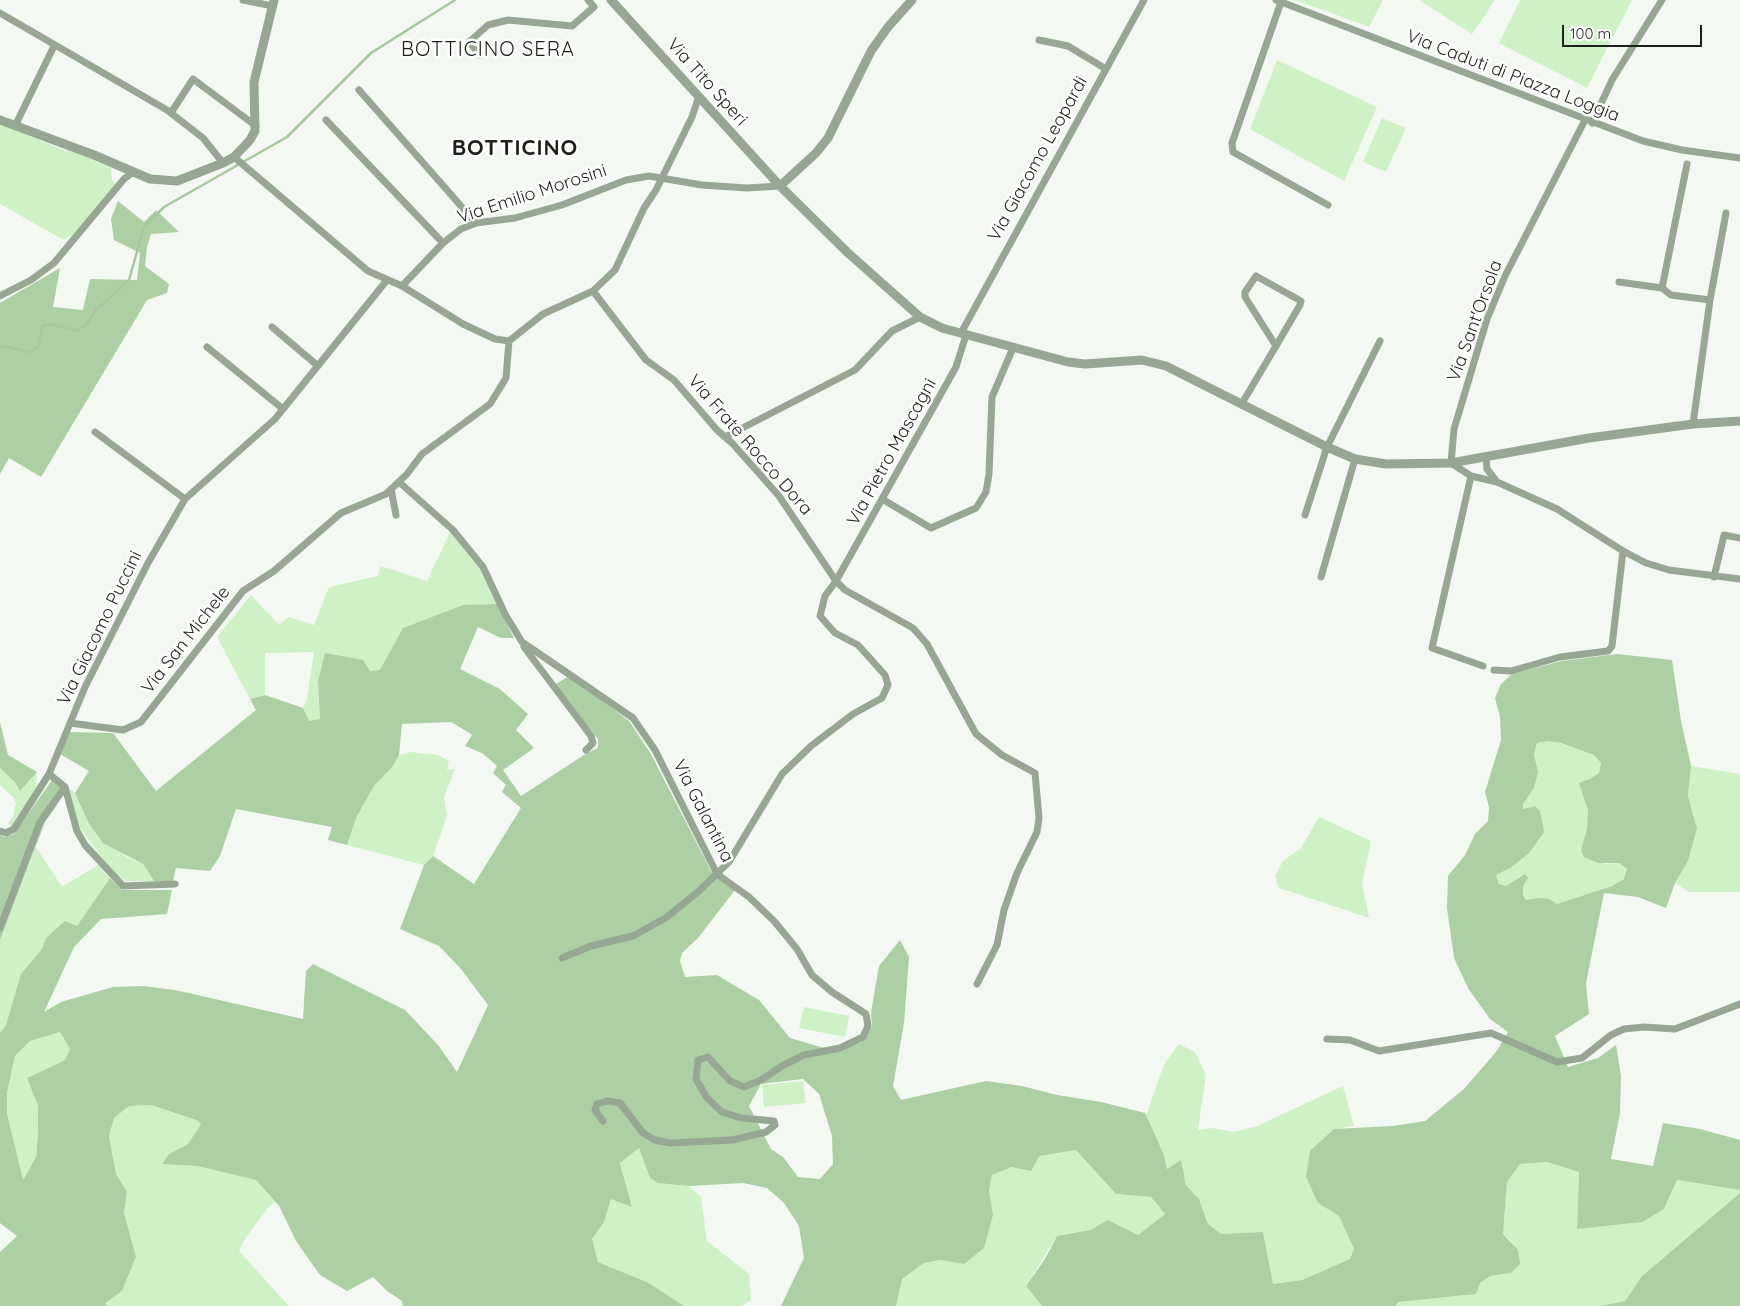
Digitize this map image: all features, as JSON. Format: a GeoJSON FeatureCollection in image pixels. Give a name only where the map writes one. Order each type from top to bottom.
{"type":"FeatureCollection","features":[{"type":"Feature","properties":{"kind":"street"},"geometry":{"type":"LineString","coordinates":[[0,120],[94,155],[150,179],[177,180],[236,158],[250,140],[256,126],[254,82],[274,3],[243,0]]}},
{"type":"Feature","properties":{"kind":"street"},"geometry":{"type":"LineString","coordinates":[[480,55],[469,42],[488,25],[508,20],[572,26],[594,8],[588,0]]}},
{"type":"Feature","properties":{"kind":"street","name":"Via Tito Speri"},"geometry":{"type":"LineString","coordinates":[[611,0],[780,186],[847,252],[920,317],[942,328],[1076,363],[1126,360],[1154,362],[1166,366],[1241,405],[1355,459],[1403,465],[1450,463],[1589,438],[1693,424],[1740,421]]}},
{"type":"Feature","properties":{"kind":"street"},"geometry":{"type":"LineString","coordinates":[[780,186],[816,153],[828,138],[871,51],[888,26],[912,0]]}},
{"type":"Feature","properties":{"kind":"street","name":"Via Giacomo Leopardi"},"geometry":{"type":"LineString","coordinates":[[963,334],[1144,0]]}},
{"type":"Feature","properties":{"kind":"street","name":"Via Sant'Orsola"},"geometry":{"type":"LineString","coordinates":[[1450,463],[1454,429],[1487,318],[1505,276],[1588,122],[1662,0]]}},
{"type":"Feature","properties":{"kind":"street","name":"Via Caduti di Piazza Loggia"},"geometry":{"type":"LineString","coordinates":[[1328,205],[1233,152],[1232,143],[1279,1],[1588,122],[1643,141],[1682,150],[1740,158]]}},
{"type":"Feature","properties":{"kind":"street"},"geometry":{"type":"LineString","coordinates":[[0,13],[171,113],[203,138],[223,163]]}},
{"type":"Feature","properties":{"kind":"street"},"geometry":{"type":"LineString","coordinates":[[1039,40],[1068,46],[1106,68]]}},
{"type":"Feature","properties":{"kind":"street"},"geometry":{"type":"LineString","coordinates":[[15,126],[54,46]]}},
{"type":"Feature","properties":{"kind":"street"},"geometry":{"type":"LineString","coordinates":[[171,113],[193,79],[256,126]]}},
{"type":"Feature","properties":{"kind":"street"},"geometry":{"type":"LineString","coordinates":[[359,90],[476,223]]}},
{"type":"Feature","properties":{"kind":"street"},"geometry":{"type":"LineString","coordinates":[[236,158],[360,266],[402,286],[463,324],[495,339],[509,341],[552,308],[593,291],[615,270],[644,208],[656,190],[692,117],[699,96]]}},
{"type":"Feature","properties":{"kind":"street"},"geometry":{"type":"LineString","coordinates":[[326,120],[443,243]]}},
{"type":"Feature","properties":{"kind":"street"},"geometry":{"type":"LineString","coordinates":[[1662,288],[1687,164]]}},
{"type":"Feature","properties":{"kind":"street"},"geometry":{"type":"LineString","coordinates":[[0,296],[31,280],[54,263],[124,179],[133,172]]}},
{"type":"Feature","properties":{"kind":"street","name":"Via Emilio Morosini"},"geometry":{"type":"LineString","coordinates":[[402,286],[443,243],[461,229],[476,223],[516,218],[562,204],[626,180],[649,176],[702,185],[747,188],[780,186]]}},
{"type":"Feature","properties":{"kind":"street"},"geometry":{"type":"LineString","coordinates":[[1693,424],[1710,300],[1726,213]]}},
{"type":"Feature","properties":{"kind":"street"},"geometry":{"type":"LineString","coordinates":[[1241,405],[1276,346],[1301,301],[1256,276],[1245,292],[1245,297],[1276,346]]}},
{"type":"Feature","properties":{"kind":"street","name":"Via Giacomo Puccini"},"geometry":{"type":"LineString","coordinates":[[0,831],[6,833],[14,828],[49,774],[85,687],[145,569],[185,499],[275,420],[387,280]]}},
{"type":"Feature","properties":{"kind":"street"},"geometry":{"type":"LineString","coordinates":[[1619,282],[1662,288],[1671,295],[1710,300]]}},
{"type":"Feature","properties":{"kind":"street","name":"Via Frate Rocco Dora"},"geometry":{"type":"LineString","coordinates":[[593,291],[646,360],[674,380],[717,430],[779,496],[836,581],[845,590],[913,628],[938,660],[976,734],[1002,755],[1035,773],[1039,818],[1038,832],[1017,873],[1004,910],[997,945],[976,984]]}},
{"type":"Feature","properties":{"kind":"street"},"geometry":{"type":"LineString","coordinates":[[725,437],[855,370],[892,332],[920,317]]}},
{"type":"Feature","properties":{"kind":"street"},"geometry":{"type":"LineString","coordinates":[[272,327],[318,366]]}},
{"type":"Feature","properties":{"kind":"street","name":"Via Pietro Mascagni"},"geometry":{"type":"LineString","coordinates":[[717,874],[729,862],[782,774],[811,746],[852,714],[882,698],[888,684],[881,669],[858,646],[835,633],[820,616],[825,596],[836,581],[956,367],[963,334]]}},
{"type":"Feature","properties":{"kind":"street","name":"Via San Michele"},"geometry":{"type":"LineString","coordinates":[[70,723],[123,730],[141,722],[243,591],[274,571],[341,513],[386,494],[399,482],[422,454],[490,404],[506,378],[509,341]]}},
{"type":"Feature","properties":{"kind":"street"},"geometry":{"type":"LineString","coordinates":[[1304,515],[1328,447],[1380,341]]}},
{"type":"Feature","properties":{"kind":"street"},"geometry":{"type":"LineString","coordinates":[[207,347],[283,409]]}},
{"type":"Feature","properties":{"kind":"street"},"geometry":{"type":"LineString","coordinates":[[882,499],[931,528],[976,508],[986,492],[989,474],[989,431],[992,397],[1013,348]]}},
{"type":"Feature","properties":{"kind":"street"},"geometry":{"type":"LineString","coordinates":[[95,432],[185,499]]}},
{"type":"Feature","properties":{"kind":"street"},"geometry":{"type":"LineString","coordinates":[[1486,457],[1487,470],[1497,482]]}},
{"type":"Feature","properties":{"kind":"street"},"geometry":{"type":"LineString","coordinates":[[1321,577],[1355,459]]}},
{"type":"Feature","properties":{"kind":"street"},"geometry":{"type":"LineString","coordinates":[[1450,463],[1471,476],[1497,482],[1557,509],[1622,551],[1646,563],[1669,570],[1740,579]]}},
{"type":"Feature","properties":{"kind":"street"},"geometry":{"type":"LineString","coordinates":[[1471,476],[1432,648],[1483,666]]}},
{"type":"Feature","properties":{"kind":"street","name":"Via Galantina"},"geometry":{"type":"LineString","coordinates":[[399,482],[453,530],[483,567],[505,614],[522,642],[591,736],[593,744],[586,750]]}},
{"type":"Feature","properties":{"kind":"street"},"geometry":{"type":"LineString","coordinates":[[391,489],[396,515]]}},
{"type":"Feature","properties":{"kind":"street"},"geometry":{"type":"LineString","coordinates":[[1714,577],[1724,535],[1740,538]]}},
{"type":"Feature","properties":{"kind":"street"},"geometry":{"type":"LineString","coordinates":[[1494,670],[1511,671],[1560,657],[1608,651],[1612,646],[1622,551]]}},
{"type":"Feature","properties":{"kind":"street","name":"Via Galantina"},"geometry":{"type":"LineString","coordinates":[[522,642],[633,718],[655,750],[717,874],[749,897],[774,920],[797,949],[812,975],[832,992],[866,1014],[868,1026],[863,1037],[840,1048],[804,1055],[782,1066],[761,1080],[744,1087],[730,1081],[708,1056],[698,1060],[696,1079],[706,1098],[722,1112],[741,1118],[774,1121],[774,1125],[766,1132],[732,1140],[670,1143],[655,1140],[643,1133],[620,1104],[607,1101],[597,1104],[595,1110],[603,1120]]}},
{"type":"Feature","properties":{"kind":"street"},"geometry":{"type":"LineString","coordinates":[[49,774],[65,787],[77,831],[85,845],[123,886],[175,884]]}},
{"type":"Feature","properties":{"kind":"street"},"geometry":{"type":"LineString","coordinates":[[0,928],[40,822],[65,787]]}},
{"type":"Feature","properties":{"kind":"street"},"geometry":{"type":"LineString","coordinates":[[562,958],[591,946],[633,936],[667,917],[717,874]]}},
{"type":"Feature","properties":{"kind":"street"},"geometry":{"type":"LineString","coordinates":[[1327,1039],[1350,1040],[1379,1051],[1491,1033],[1557,1062],[1582,1058],[1612,1035],[1624,1029],[1644,1027],[1676,1029],[1740,1004]]}},
{"type":"Feature","properties":{"kind":"green space"},"geometry":{"type":"Polygon","coordinates":[[[1295,0],[1383,0],[1369,27],[1295,0]]]}},
{"type":"Feature","properties":{"kind":"green space"},"geometry":{"type":"Polygon","coordinates":[[[1419,0],[1495,0],[1472,34],[1419,0]]]}},
{"type":"Feature","properties":{"kind":"green space"},"geometry":{"type":"Polygon","coordinates":[[[1520,0],[1632,0],[1587,88],[1499,43],[1520,0]]]}},
{"type":"Feature","properties":{"kind":"green space"},"geometry":{"type":"Polygon","coordinates":[[[1277,60],[1377,107],[1344,181],[1250,129],[1277,60]]]}},
{"type":"Feature","properties":{"kind":"green space"},"geometry":{"type":"Polygon","coordinates":[[[1382,118],[1406,128],[1386,172],[1363,162],[1382,118]]]}},
{"type":"Feature","properties":{"kind":"green space"},"geometry":{"type":"Polygon","coordinates":[[[0,124],[66,151],[68,149],[111,168],[112,180],[116,184],[72,236],[64,240],[0,204],[0,124]]]}},
{"type":"Feature","properties":{"kind":"green space"},"geometry":{"type":"Polygon","coordinates":[[[118,201],[144,222],[156,210],[179,232],[151,234],[147,247],[145,266],[169,284],[167,293],[147,300],[41,477],[9,458],[0,474],[0,303],[60,268],[53,307],[83,310],[90,279],[137,280],[140,253],[114,240],[111,219],[118,201]]]}},
{"type":"Feature","properties":{"kind":"green space"},"geometry":{"type":"Polygon","coordinates":[[[450,532],[481,571],[497,604],[463,605],[403,628],[381,670],[318,681],[320,719],[309,721],[303,708],[307,698],[314,652],[265,653],[265,695],[250,699],[217,637],[251,595],[279,625],[289,617],[314,625],[329,587],[378,576],[380,566],[427,581],[450,532]]]}},
{"type":"Feature","properties":{"kind":"green space"},"geometry":{"type":"Polygon","coordinates":[[[497,604],[514,638],[501,638],[478,627],[460,669],[500,689],[528,714],[516,730],[534,748],[503,770],[521,796],[587,753],[598,748],[598,739],[554,685],[569,676],[629,721],[651,754],[711,871],[735,890],[698,938],[682,953],[680,961],[685,977],[717,975],[759,1000],[790,1038],[824,1048],[860,1043],[868,1035],[872,1026],[871,1013],[879,966],[900,940],[909,957],[904,1023],[893,1086],[901,1100],[986,1081],[1022,1086],[1145,1113],[1164,1155],[1167,1169],[1181,1160],[1186,1185],[1199,1199],[1208,1224],[1221,1234],[1263,1232],[1273,1284],[1302,1280],[1350,1259],[1354,1249],[1339,1216],[1318,1203],[1306,1177],[1310,1151],[1334,1129],[1393,1126],[1425,1121],[1464,1089],[1496,1052],[1508,1032],[1490,1019],[1468,988],[1454,958],[1447,908],[1448,876],[1465,855],[1475,834],[1488,821],[1489,807],[1485,792],[1501,740],[1500,717],[1495,698],[1501,684],[1512,674],[1562,661],[1617,654],[1672,660],[1681,721],[1691,766],[1688,796],[1697,829],[1688,861],[1675,883],[1666,908],[1638,897],[1604,893],[1586,983],[1589,1014],[1555,1036],[1568,1067],[1598,1058],[1616,1045],[1621,1076],[1620,1113],[1611,1159],[1653,1166],[1663,1123],[1700,1129],[1740,1140],[1740,1190],[1677,1180],[1664,1209],[1642,1222],[1577,1229],[1579,1172],[1547,1162],[1520,1164],[1507,1182],[1503,1234],[1518,1250],[1520,1264],[1511,1273],[1490,1276],[1480,1283],[1476,1294],[1398,1302],[1396,1306],[1042,1306],[1026,1286],[1045,1259],[1057,1236],[1090,1230],[1108,1220],[1138,1235],[1165,1214],[1151,1197],[1116,1194],[1076,1150],[1039,1156],[1031,1171],[1012,1167],[992,1175],[989,1191],[993,1215],[984,1248],[964,1264],[940,1260],[924,1263],[902,1279],[896,1306],[781,1306],[804,1258],[799,1226],[784,1203],[767,1188],[743,1183],[689,1186],[658,1183],[650,1178],[639,1148],[620,1163],[632,1207],[611,1199],[604,1222],[592,1239],[598,1262],[649,1283],[684,1306],[403,1306],[402,1301],[387,1291],[373,1277],[347,1291],[320,1275],[296,1241],[279,1206],[256,1180],[197,1166],[162,1164],[169,1154],[188,1144],[201,1124],[196,1120],[151,1105],[129,1106],[114,1118],[109,1136],[116,1174],[127,1192],[124,1213],[136,1257],[122,1291],[105,1303],[107,1306],[0,1306],[0,1252],[17,1236],[0,1223],[0,1033],[6,1025],[21,974],[42,949],[46,938],[65,921],[77,926],[110,878],[122,890],[172,890],[167,914],[101,919],[74,947],[44,1012],[61,1002],[113,987],[142,986],[175,990],[303,1019],[306,971],[313,964],[405,1010],[438,1045],[457,1072],[488,1005],[461,969],[439,946],[400,929],[424,865],[433,856],[474,884],[521,808],[502,792],[506,785],[493,773],[497,766],[482,753],[465,746],[472,735],[468,732],[451,722],[402,724],[399,755],[393,766],[374,786],[357,816],[347,845],[328,840],[332,827],[236,809],[220,856],[210,871],[176,868],[173,881],[154,881],[143,864],[103,843],[88,822],[75,793],[89,771],[60,754],[70,732],[113,733],[156,791],[256,710],[250,699],[265,695],[303,708],[309,721],[320,719],[318,681],[325,653],[363,660],[370,671],[380,670],[403,628],[463,605],[497,604]],[[1547,741],[1537,743],[1534,754],[1538,772],[1534,788],[1523,804],[1523,809],[1535,806],[1540,811],[1544,832],[1529,853],[1510,868],[1496,875],[1499,884],[1506,886],[1525,874],[1528,878],[1523,886],[1523,895],[1526,900],[1549,899],[1557,904],[1612,886],[1624,879],[1627,869],[1619,863],[1598,863],[1584,857],[1581,850],[1587,829],[1588,811],[1579,783],[1599,773],[1601,763],[1594,755],[1561,743],[1547,741]],[[60,1032],[30,1041],[15,1056],[7,1093],[7,1114],[23,1180],[36,1157],[38,1133],[38,1106],[27,1078],[65,1060],[70,1049],[60,1032]],[[803,1079],[761,1084],[749,1106],[771,1149],[783,1157],[798,1177],[820,1179],[833,1164],[832,1136],[819,1094],[803,1079]]]}},
{"type":"Feature","properties":{"kind":"green space"},"geometry":{"type":"Polygon","coordinates":[[[0,722],[8,755],[37,772],[20,791],[15,782],[0,768],[0,722]]]}},
{"type":"Feature","properties":{"kind":"green space"},"geometry":{"type":"Polygon","coordinates":[[[1547,741],[1561,743],[1594,755],[1601,763],[1599,773],[1580,788],[1588,811],[1587,829],[1581,850],[1605,864],[1619,863],[1627,869],[1624,879],[1612,886],[1557,904],[1538,898],[1526,901],[1519,876],[1514,883],[1506,886],[1499,884],[1496,875],[1510,868],[1535,806],[1523,809],[1522,804],[1534,788],[1538,772],[1534,754],[1537,743],[1547,741]]]}},
{"type":"Feature","properties":{"kind":"green space"},"geometry":{"type":"Polygon","coordinates":[[[411,752],[438,755],[449,761],[447,770],[455,769],[444,797],[447,816],[433,856],[424,865],[347,845],[357,816],[374,786],[393,766],[399,755],[411,752]]]}},
{"type":"Feature","properties":{"kind":"green space"},"geometry":{"type":"Polygon","coordinates":[[[1691,766],[1740,774],[1740,892],[1689,892],[1675,883],[1688,861],[1697,830],[1688,796],[1691,766]]]}},
{"type":"Feature","properties":{"kind":"green space"},"geometry":{"type":"Polygon","coordinates":[[[0,768],[16,782],[20,791],[37,772],[36,788],[16,822],[11,826],[8,823],[13,817],[16,804],[14,798],[0,785],[0,768]]]}},
{"type":"Feature","properties":{"kind":"green space"},"geometry":{"type":"Polygon","coordinates":[[[52,780],[62,788],[58,794],[57,805],[45,822],[0,940],[0,835],[4,837],[14,834],[52,780]]]}},
{"type":"Feature","properties":{"kind":"green space"},"geometry":{"type":"Polygon","coordinates":[[[68,788],[75,793],[88,822],[126,857],[143,864],[154,881],[126,881],[115,874],[81,830],[68,788]]]}},
{"type":"Feature","properties":{"kind":"green space"},"geometry":{"type":"Polygon","coordinates":[[[1319,817],[1371,841],[1362,883],[1369,918],[1279,888],[1275,876],[1283,861],[1301,848],[1319,817]]]}},
{"type":"Feature","properties":{"kind":"green space"},"geometry":{"type":"Polygon","coordinates":[[[36,847],[62,887],[98,865],[110,878],[77,927],[46,938],[42,949],[21,974],[6,1026],[0,1033],[0,940],[36,847]]]}},
{"type":"Feature","properties":{"kind":"green space"},"geometry":{"type":"Polygon","coordinates":[[[804,1007],[849,1016],[845,1037],[799,1028],[804,1007]]]}},
{"type":"Feature","properties":{"kind":"green space"},"geometry":{"type":"Polygon","coordinates":[[[60,1032],[70,1049],[65,1060],[27,1078],[38,1106],[38,1133],[36,1157],[22,1181],[7,1114],[7,1093],[15,1056],[30,1041],[60,1032]]]}},
{"type":"Feature","properties":{"kind":"green space"},"geometry":{"type":"Polygon","coordinates":[[[1179,1044],[1195,1052],[1206,1075],[1198,1130],[1212,1128],[1234,1132],[1257,1126],[1343,1086],[1354,1126],[1334,1129],[1318,1203],[1339,1216],[1354,1249],[1350,1259],[1302,1280],[1273,1284],[1263,1232],[1221,1234],[1208,1224],[1199,1199],[1186,1185],[1181,1160],[1167,1169],[1166,1161],[1146,1116],[1164,1064],[1179,1044]]]}},
{"type":"Feature","properties":{"kind":"green space"},"geometry":{"type":"Polygon","coordinates":[[[803,1081],[806,1103],[764,1107],[762,1085],[803,1081]]]}},
{"type":"Feature","properties":{"kind":"green space"},"geometry":{"type":"Polygon","coordinates":[[[151,1105],[196,1120],[202,1124],[188,1144],[169,1154],[162,1164],[197,1166],[256,1180],[275,1202],[270,1205],[244,1240],[239,1251],[289,1306],[107,1306],[104,1303],[122,1291],[136,1257],[124,1213],[127,1192],[116,1174],[109,1136],[114,1118],[129,1106],[151,1105]]]}},
{"type":"Feature","properties":{"kind":"green space"},"geometry":{"type":"Polygon","coordinates":[[[639,1148],[650,1178],[659,1183],[689,1186],[701,1197],[707,1241],[749,1274],[751,1300],[742,1306],[684,1306],[649,1283],[598,1262],[592,1239],[604,1222],[611,1199],[632,1206],[620,1163],[639,1148]]]}},
{"type":"Feature","properties":{"kind":"green space"},"geometry":{"type":"Polygon","coordinates":[[[1076,1150],[1116,1194],[1151,1197],[1165,1214],[1138,1235],[1108,1220],[1090,1230],[1057,1236],[1026,1286],[1042,1306],[896,1306],[902,1279],[924,1263],[940,1260],[964,1264],[989,1225],[993,1215],[989,1191],[992,1175],[1038,1156],[1076,1150]]]}},
{"type":"Feature","properties":{"kind":"green space"},"geometry":{"type":"Polygon","coordinates":[[[1547,1162],[1579,1172],[1577,1229],[1664,1209],[1677,1180],[1740,1190],[1740,1193],[1642,1276],[1625,1301],[1600,1306],[1396,1306],[1398,1302],[1476,1294],[1480,1283],[1490,1276],[1511,1273],[1512,1242],[1503,1234],[1507,1182],[1520,1164],[1547,1162]]]}},
{"type":"Feature","properties":{"kind":"green space"},"geometry":{"type":"Polygon","coordinates":[[[1740,1193],[1740,1306],[1600,1306],[1625,1301],[1642,1276],[1740,1193]]]}},
{"type":"Feature","properties":{"kind":"waterway"},"geometry":{"type":"LineString","coordinates":[[0,347],[9,347],[28,352],[38,347],[43,326],[50,324],[77,331],[87,324],[96,310],[129,280],[144,227],[164,207],[287,137],[371,53],[455,0]]}},
{"type":"Feature","properties":{"kind":"district","name":"BOTTICINO SERA"},"geometry":{"type":"Point","coordinates":[488,50]}},
{"type":"Feature","properties":{"kind":"district","name":"BOTTICINO"},"geometry":{"type":"Point","coordinates":[515,148]}}]}
